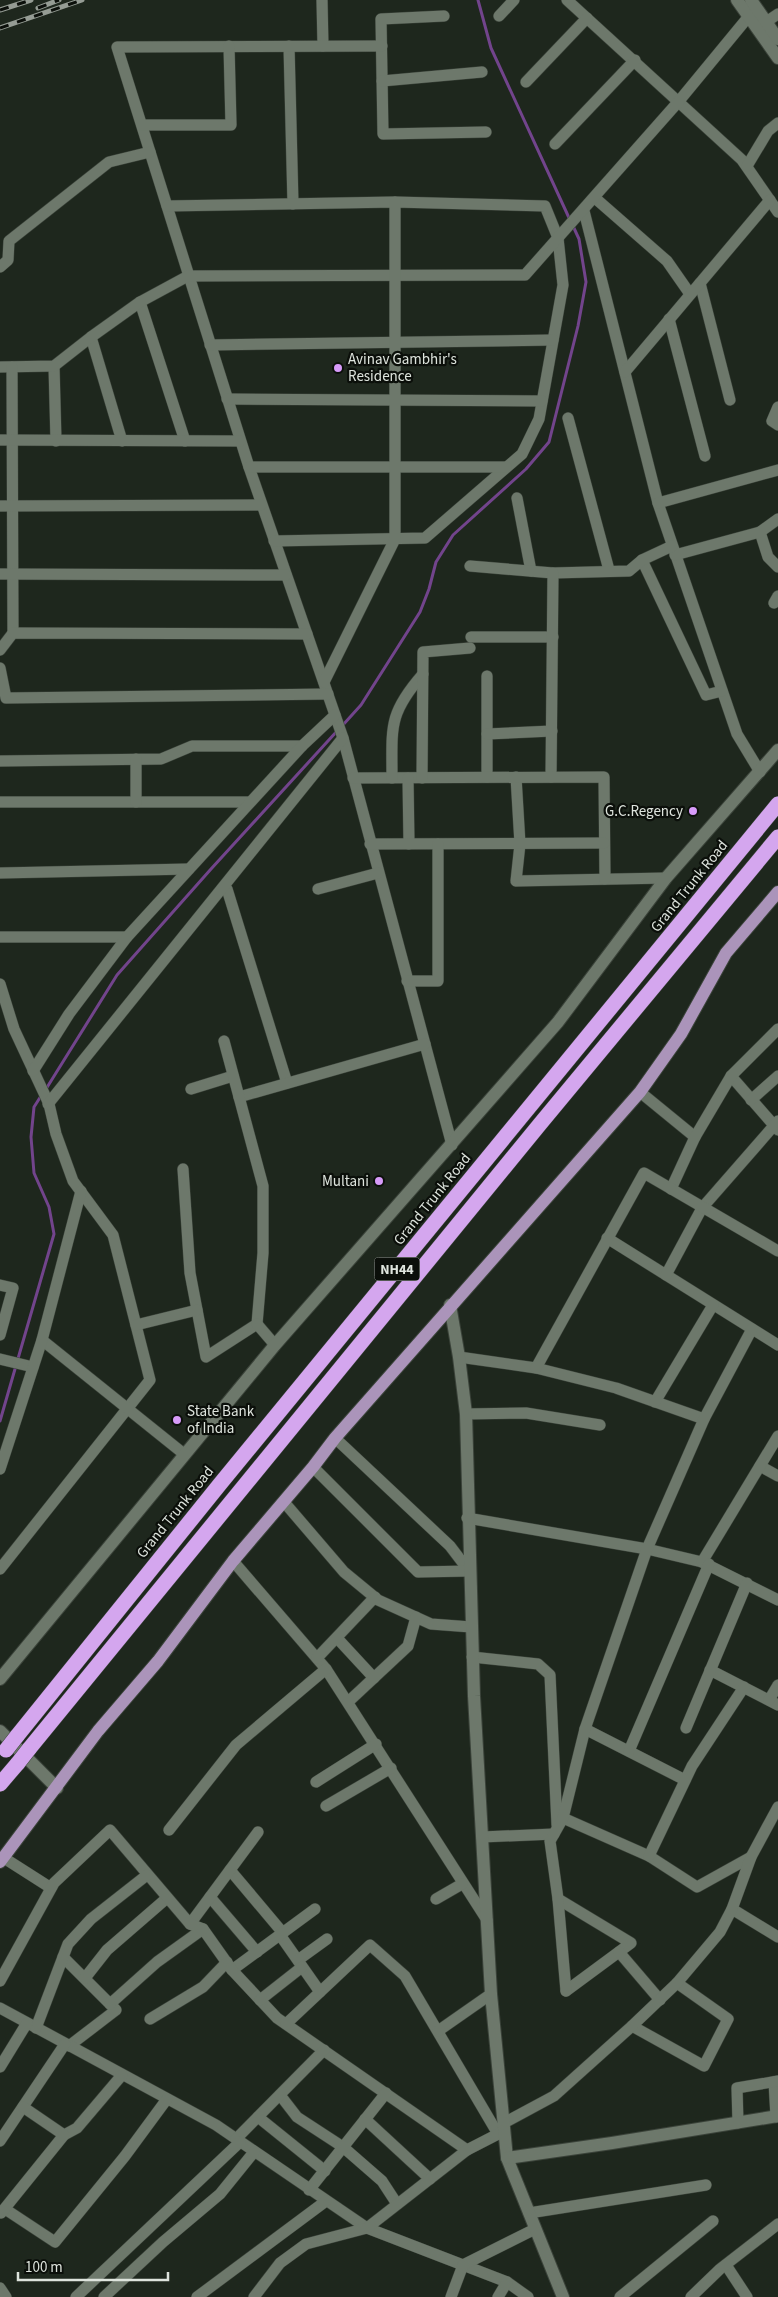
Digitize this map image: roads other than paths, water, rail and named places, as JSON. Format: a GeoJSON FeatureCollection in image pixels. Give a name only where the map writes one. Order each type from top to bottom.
{"type":"FeatureCollection","features":[{"type":"Feature","properties":{"kind":"highway","name":"Grand Trunk Road"},"geometry":{"type":"LineString","coordinates":[[3,1753],[227,1476],[778,804]]}},
{"type":"Feature","properties":{"kind":"highway","name":"NH44"},"geometry":{"type":"LineString","coordinates":[[0,1784],[778,837]]}},
{"type":"Feature","properties":{"kind":"main road"},"geometry":{"type":"LineString","coordinates":[[2,1860],[98,1731],[158,1661],[233,1561],[284,1502],[335,1438],[450,1305],[640,1092],[682,1034],[726,952],[778,892]]}},
{"type":"Feature","properties":{"kind":"street"},"geometry":{"type":"LineString","coordinates":[[322,0],[323,46]]}},
{"type":"Feature","properties":{"kind":"street"},"geometry":{"type":"LineString","coordinates":[[500,16],[514,0]]}},
{"type":"Feature","properties":{"kind":"street"},"geometry":{"type":"LineString","coordinates":[[567,0],[680,101],[747,166],[778,212]]}},
{"type":"Feature","properties":{"kind":"street"},"geometry":{"type":"LineString","coordinates":[[737,0],[752,8],[766,22],[778,39]]}},
{"type":"Feature","properties":{"kind":"street"},"geometry":{"type":"LineString","coordinates":[[752,8],[778,58]]}},
{"type":"Feature","properties":{"kind":"street"},"geometry":{"type":"LineString","coordinates":[[0,367],[54,366],[140,302],[188,276],[525,275],[680,101],[752,8]]}},
{"type":"Feature","properties":{"kind":"street"},"geometry":{"type":"LineString","coordinates":[[766,22],[778,14]]}},
{"type":"Feature","properties":{"kind":"street"},"geometry":{"type":"LineString","coordinates":[[444,16],[381,19],[383,134],[486,132]]}},
{"type":"Feature","properties":{"kind":"street"},"geometry":{"type":"LineString","coordinates":[[526,82],[587,18]]}},
{"type":"Feature","properties":{"kind":"street"},"geometry":{"type":"LineString","coordinates":[[142,125],[232,125],[229,46]]}},
{"type":"Feature","properties":{"kind":"street"},"geometry":{"type":"LineString","coordinates":[[289,46],[293,204]]}},
{"type":"Feature","properties":{"kind":"street"},"geometry":{"type":"LineString","coordinates":[[382,46],[117,47],[248,467],[343,736],[370,844],[452,1145]]}},
{"type":"Feature","properties":{"kind":"street"},"geometry":{"type":"LineString","coordinates":[[555,144],[635,60]]}},
{"type":"Feature","properties":{"kind":"street"},"geometry":{"type":"LineString","coordinates":[[382,81],[482,72]]}},
{"type":"Feature","properties":{"kind":"street"},"geometry":{"type":"LineString","coordinates":[[747,166],[768,131],[778,123]]}},
{"type":"Feature","properties":{"kind":"street"},"geometry":{"type":"LineString","coordinates":[[0,267],[8,260],[9,241],[109,162],[150,152]]}},
{"type":"Feature","properties":{"kind":"street"},"geometry":{"type":"LineString","coordinates":[[595,198],[667,261],[690,294]]}},
{"type":"Feature","properties":{"kind":"street"},"geometry":{"type":"LineString","coordinates":[[625,372],[770,200]]}},
{"type":"Feature","properties":{"kind":"street"},"geometry":{"type":"LineString","coordinates":[[324,682],[395,539],[395,202]]}},
{"type":"Feature","properties":{"kind":"street"},"geometry":{"type":"LineString","coordinates":[[167,206],[395,202],[545,206],[562,235],[563,285],[539,419],[522,454],[425,538],[274,541]]}},
{"type":"Feature","properties":{"kind":"street"},"geometry":{"type":"LineString","coordinates":[[581,214],[625,372],[658,503],[737,734],[760,772]]}},
{"type":"Feature","properties":{"kind":"street"},"geometry":{"type":"LineString","coordinates":[[700,283],[730,400]]}},
{"type":"Feature","properties":{"kind":"street"},"geometry":{"type":"LineString","coordinates":[[140,302],[185,441]]}},
{"type":"Feature","properties":{"kind":"street"},"geometry":{"type":"LineString","coordinates":[[669,319],[705,456]]}},
{"type":"Feature","properties":{"kind":"street"},"geometry":{"type":"LineString","coordinates":[[91,337],[122,441]]}},
{"type":"Feature","properties":{"kind":"street"},"geometry":{"type":"LineString","coordinates":[[210,345],[553,340]]}},
{"type":"Feature","properties":{"kind":"street"},"geometry":{"type":"LineString","coordinates":[[54,366],[56,440]]}},
{"type":"Feature","properties":{"kind":"street"},"geometry":{"type":"LineString","coordinates":[[0,650],[13,633],[12,367]]}},
{"type":"Feature","properties":{"kind":"street"},"geometry":{"type":"LineString","coordinates":[[227,399],[542,401]]}},
{"type":"Feature","properties":{"kind":"street"},"geometry":{"type":"LineString","coordinates":[[778,407],[772,421],[778,425]]}},
{"type":"Feature","properties":{"kind":"street"},"geometry":{"type":"LineString","coordinates":[[568,418],[609,570]]}},
{"type":"Feature","properties":{"kind":"street"},"geometry":{"type":"LineString","coordinates":[[0,440],[240,441]]}},
{"type":"Feature","properties":{"kind":"street"},"geometry":{"type":"LineString","coordinates":[[248,467],[506,467]]}},
{"type":"Feature","properties":{"kind":"street"},"geometry":{"type":"LineString","coordinates":[[658,503],[778,470]]}},
{"type":"Feature","properties":{"kind":"street"},"geometry":{"type":"LineString","coordinates":[[517,498],[531,571]]}},
{"type":"Feature","properties":{"kind":"street"},"geometry":{"type":"LineString","coordinates":[[0,506],[261,505]]}},
{"type":"Feature","properties":{"kind":"street"},"geometry":{"type":"LineString","coordinates":[[470,566],[553,573],[609,570],[628,571],[642,560],[760,532],[778,519]]}},
{"type":"Feature","properties":{"kind":"street"},"geometry":{"type":"LineString","coordinates":[[760,532],[768,557],[778,567]]}},
{"type":"Feature","properties":{"kind":"street"},"geometry":{"type":"LineString","coordinates":[[642,560],[706,695],[722,691]]}},
{"type":"Feature","properties":{"kind":"street"},"geometry":{"type":"LineString","coordinates":[[551,777],[554,637],[553,573]]}},
{"type":"Feature","properties":{"kind":"street"},"geometry":{"type":"LineString","coordinates":[[0,574],[286,575]]}},
{"type":"Feature","properties":{"kind":"street"},"geometry":{"type":"LineString","coordinates":[[13,633],[307,634]]}},
{"type":"Feature","properties":{"kind":"street"},"geometry":{"type":"LineString","coordinates":[[422,778],[423,652],[471,642],[554,637]]}},
{"type":"Feature","properties":{"kind":"street"},"geometry":{"type":"LineString","coordinates":[[0,668],[6,698],[328,694]]}},
{"type":"Feature","properties":{"kind":"street"},"geometry":{"type":"LineString","coordinates":[[392,778],[394,718],[404,696],[423,674]]}},
{"type":"Feature","properties":{"kind":"street"},"geometry":{"type":"LineString","coordinates":[[487,676],[487,777]]}},
{"type":"Feature","properties":{"kind":"street"},"geometry":{"type":"LineString","coordinates":[[33,1071],[69,1014],[127,937],[302,746],[336,718]]}},
{"type":"Feature","properties":{"kind":"street"},"geometry":{"type":"LineString","coordinates":[[487,734],[552,731]]}},
{"type":"Feature","properties":{"kind":"street"},"geometry":{"type":"LineString","coordinates":[[47,1101],[343,736]]}},
{"type":"Feature","properties":{"kind":"street"},"geometry":{"type":"LineString","coordinates":[[0,761],[162,759],[192,746],[302,746]]}},
{"type":"Feature","properties":{"kind":"street"},"geometry":{"type":"LineString","coordinates":[[0,1679],[275,1345],[558,1022],[666,878],[778,750]]}},
{"type":"Feature","properties":{"kind":"street"},"geometry":{"type":"LineString","coordinates":[[136,759],[136,802]]}},
{"type":"Feature","properties":{"kind":"street"},"geometry":{"type":"LineString","coordinates":[[516,777],[520,844],[516,881],[666,878]]}},
{"type":"Feature","properties":{"kind":"street"},"geometry":{"type":"LineString","coordinates":[[353,778],[604,777],[604,879]]}},
{"type":"Feature","properties":{"kind":"street"},"geometry":{"type":"LineString","coordinates":[[408,778],[409,844]]}},
{"type":"Feature","properties":{"kind":"street"},"geometry":{"type":"LineString","coordinates":[[0,802],[250,802]]}},
{"type":"Feature","properties":{"kind":"street"},"geometry":{"type":"LineString","coordinates":[[370,844],[604,843]]}},
{"type":"Feature","properties":{"kind":"street"},"geometry":{"type":"LineString","coordinates":[[408,981],[438,981],[438,844]]}},
{"type":"Feature","properties":{"kind":"street"},"geometry":{"type":"LineString","coordinates":[[0,872],[189,870]]}},
{"type":"Feature","properties":{"kind":"street"},"geometry":{"type":"LineString","coordinates":[[318,889],[378,873]]}},
{"type":"Feature","properties":{"kind":"street"},"geometry":{"type":"LineString","coordinates":[[227,889],[287,1083]]}},
{"type":"Feature","properties":{"kind":"street"},"geometry":{"type":"LineString","coordinates":[[0,937],[127,937]]}},
{"type":"Feature","properties":{"kind":"street"},"geometry":{"type":"LineString","coordinates":[[0,984],[14,1029],[47,1101],[74,1181],[113,1235],[150,1380],[0,1569]]}},
{"type":"Feature","properties":{"kind":"street"},"geometry":{"type":"LineString","coordinates":[[671,1189],[695,1137],[731,1076],[778,1029]]}},
{"type":"Feature","properties":{"kind":"street"},"geometry":{"type":"LineString","coordinates":[[224,1042],[263,1186],[263,1253],[257,1324],[275,1345]]}},
{"type":"Feature","properties":{"kind":"street"},"geometry":{"type":"LineString","coordinates":[[239,1096],[424,1044]]}},
{"type":"Feature","properties":{"kind":"street"},"geometry":{"type":"LineString","coordinates":[[191,1089],[233,1076]]}},
{"type":"Feature","properties":{"kind":"street"},"geometry":{"type":"LineString","coordinates":[[666,1275],[702,1208],[777,1125],[751,1100],[731,1076]]}},
{"type":"Feature","properties":{"kind":"street"},"geometry":{"type":"LineString","coordinates":[[751,1100],[778,1076]]}},
{"type":"Feature","properties":{"kind":"street"},"geometry":{"type":"LineString","coordinates":[[640,1092],[695,1137]]}},
{"type":"Feature","properties":{"kind":"street"},"geometry":{"type":"LineString","coordinates":[[183,1169],[190,1274],[206,1357],[257,1324]]}},
{"type":"Feature","properties":{"kind":"street"},"geometry":{"type":"LineString","coordinates":[[536,1368],[644,1172],[702,1208],[778,1251]]}},
{"type":"Feature","properties":{"kind":"street"},"geometry":{"type":"LineString","coordinates":[[0,1469],[29,1366],[42,1340],[81,1191]]}},
{"type":"Feature","properties":{"kind":"street"},"geometry":{"type":"LineString","coordinates":[[607,1238],[778,1345]]}},
{"type":"Feature","properties":{"kind":"street"},"geometry":{"type":"LineString","coordinates":[[0,1285],[13,1288],[0,1335]]}},
{"type":"Feature","properties":{"kind":"street"},"geometry":{"type":"LineString","coordinates":[[450,1305],[466,1414],[467,1518],[472,1657],[491,1994],[502,2129],[507,2158],[563,2297]]}},
{"type":"Feature","properties":{"kind":"street"},"geometry":{"type":"LineString","coordinates":[[655,1402],[713,1305]]}},
{"type":"Feature","properties":{"kind":"street"},"geometry":{"type":"LineString","coordinates":[[136,1325],[197,1310]]}},
{"type":"Feature","properties":{"kind":"street"},"geometry":{"type":"LineString","coordinates":[[558,1899],[631,1943],[566,1991],[558,1899],[550,1841],[558,1827],[585,1729],[647,1549],[704,1419],[752,1329]]}},
{"type":"Feature","properties":{"kind":"street"},"geometry":{"type":"LineString","coordinates":[[42,1340],[184,1454]]}},
{"type":"Feature","properties":{"kind":"street"},"geometry":{"type":"LineString","coordinates":[[459,1357],[536,1368],[616,1388],[704,1419]]}},
{"type":"Feature","properties":{"kind":"street"},"geometry":{"type":"LineString","coordinates":[[3,1360],[29,1366]]}},
{"type":"Feature","properties":{"kind":"street"},"geometry":{"type":"LineString","coordinates":[[466,1414],[526,1413],[600,1425]]}},
{"type":"Feature","properties":{"kind":"street"},"geometry":{"type":"LineString","coordinates":[[335,1438],[450,1546],[469,1571]]}},
{"type":"Feature","properties":{"kind":"street"},"geometry":{"type":"LineString","coordinates":[[628,1751],[706,1563],[760,1466],[776,1442]]}},
{"type":"Feature","properties":{"kind":"street"},"geometry":{"type":"LineString","coordinates":[[760,1466],[778,1476]]}},
{"type":"Feature","properties":{"kind":"street"},"geometry":{"type":"LineString","coordinates":[[313,1467],[418,1572],[469,1571]]}},
{"type":"Feature","properties":{"kind":"street"},"geometry":{"type":"LineString","coordinates":[[284,1502],[344,1572],[375,1597],[432,1624],[471,1627]]}},
{"type":"Feature","properties":{"kind":"street"},"geometry":{"type":"LineString","coordinates":[[467,1518],[647,1549],[706,1563],[778,1600]]}},
{"type":"Feature","properties":{"kind":"street"},"geometry":{"type":"LineString","coordinates":[[233,1561],[326,1669],[376,1744],[462,1884],[487,1920]]}},
{"type":"Feature","properties":{"kind":"street"},"geometry":{"type":"LineString","coordinates":[[686,1728],[747,1583]]}},
{"type":"Feature","properties":{"kind":"street"},"geometry":{"type":"LineString","coordinates":[[317,1658],[375,1597]]}},
{"type":"Feature","properties":{"kind":"street"},"geometry":{"type":"LineString","coordinates":[[348,1702],[408,1646],[416,1617]]}},
{"type":"Feature","properties":{"kind":"street"},"geometry":{"type":"LineString","coordinates":[[337,1638],[374,1678]]}},
{"type":"Feature","properties":{"kind":"street"},"geometry":{"type":"LineString","coordinates":[[472,1657],[538,1664],[550,1675],[558,1827]]}},
{"type":"Feature","properties":{"kind":"street"},"geometry":{"type":"LineString","coordinates":[[169,1830],[236,1745],[326,1669]]}},
{"type":"Feature","properties":{"kind":"street"},"geometry":{"type":"LineString","coordinates":[[710,1670],[773,1703],[778,1685]]}},
{"type":"Feature","properties":{"kind":"street"},"geometry":{"type":"LineString","coordinates":[[649,1856],[692,1766],[744,1687]]}},
{"type":"Feature","properties":{"kind":"street"},"geometry":{"type":"LineString","coordinates":[[585,1729],[685,1780]]}},
{"type":"Feature","properties":{"kind":"street"},"geometry":{"type":"LineString","coordinates":[[0,1730],[57,1788]]}},
{"type":"Feature","properties":{"kind":"street"},"geometry":{"type":"LineString","coordinates":[[316,1782],[376,1744]]}},
{"type":"Feature","properties":{"kind":"street"},"geometry":{"type":"LineString","coordinates":[[326,1806],[391,1768]]}},
{"type":"Feature","properties":{"kind":"street"},"geometry":{"type":"LineString","coordinates":[[254,2297],[280,2263],[306,2244],[367,2228],[467,2150],[554,2096],[660,2000],[720,1932],[732,1909],[751,1857],[778,1807]]}},
{"type":"Feature","properties":{"kind":"street"},"geometry":{"type":"LineString","coordinates":[[482,1837],[558,1827],[649,1856],[697,1887],[751,1857]]}},
{"type":"Feature","properties":{"kind":"street"},"geometry":{"type":"LineString","coordinates":[[0,1982],[51,1888],[110,1830],[190,1924],[203,1928],[230,1966],[277,2018],[467,2150]]}},
{"type":"Feature","properties":{"kind":"street"},"geometry":{"type":"LineString","coordinates":[[190,1924],[258,1832]]}},
{"type":"Feature","properties":{"kind":"street"},"geometry":{"type":"LineString","coordinates":[[2,1860],[51,1888]]}},
{"type":"Feature","properties":{"kind":"street"},"geometry":{"type":"LineString","coordinates":[[230,1870],[282,1934],[320,1992]]}},
{"type":"Feature","properties":{"kind":"street"},"geometry":{"type":"LineString","coordinates":[[0,2067],[32,2025],[68,1944],[91,1919],[147,1874]]}},
{"type":"Feature","properties":{"kind":"street"},"geometry":{"type":"LineString","coordinates":[[436,1899],[462,1884]]}},
{"type":"Feature","properties":{"kind":"street"},"geometry":{"type":"LineString","coordinates":[[210,1897],[257,1952]]}},
{"type":"Feature","properties":{"kind":"street"},"geometry":{"type":"LineString","coordinates":[[85,1978],[107,1950],[167,1898]]}},
{"type":"Feature","properties":{"kind":"street"},"geometry":{"type":"LineString","coordinates":[[732,1909],[778,1937]]}},
{"type":"Feature","properties":{"kind":"street"},"geometry":{"type":"LineString","coordinates":[[150,2019],[203,1987],[230,1966],[257,1952],[315,1910]]}},
{"type":"Feature","properties":{"kind":"street"},"geometry":{"type":"LineString","coordinates":[[110,2004],[157,1962],[203,1928]]}},
{"type":"Feature","properties":{"kind":"street"},"geometry":{"type":"LineString","coordinates":[[260,2000],[327,1939]]}},
{"type":"Feature","properties":{"kind":"street"},"geometry":{"type":"LineString","coordinates":[[286,2024],[370,1945],[405,1976],[438,2031],[502,2129]]}},
{"type":"Feature","properties":{"kind":"street"},"geometry":{"type":"LineString","coordinates":[[619,1952],[660,2000]]}},
{"type":"Feature","properties":{"kind":"street"},"geometry":{"type":"LineString","coordinates":[[0,2141],[4,2126],[22,2107],[67,2045],[116,2010],[63,1957]]}},
{"type":"Feature","properties":{"kind":"street"},"geometry":{"type":"LineString","coordinates":[[632,2026],[704,2066],[728,2019],[677,1983]]}},
{"type":"Feature","properties":{"kind":"street"},"geometry":{"type":"LineString","coordinates":[[438,2031],[491,1994]]}},
{"type":"Feature","properties":{"kind":"street"},"geometry":{"type":"LineString","coordinates":[[0,2008],[216,2125],[367,2228],[507,2282],[528,2297]]}},
{"type":"Feature","properties":{"kind":"street"},"geometry":{"type":"LineString","coordinates":[[76,2297],[238,2141],[258,2117],[324,2050]]}},
{"type":"Feature","properties":{"kind":"street"},"geometry":{"type":"LineString","coordinates":[[122,2074],[77,2128],[64,2135],[2,2212],[55,2242],[125,2156],[167,2099]]}},
{"type":"Feature","properties":{"kind":"street"},"geometry":{"type":"LineString","coordinates":[[507,2158],[738,2123],[777,2116],[776,2081],[737,2088],[738,2123]]}},
{"type":"Feature","properties":{"kind":"street"},"geometry":{"type":"LineString","coordinates":[[309,2190],[386,2093]]}},
{"type":"Feature","properties":{"kind":"street"},"geometry":{"type":"LineString","coordinates":[[280,2095],[297,2117],[343,2147],[382,2181],[398,2204]]}},
{"type":"Feature","properties":{"kind":"street"},"geometry":{"type":"LineString","coordinates":[[22,2107],[64,2135]]}},
{"type":"Feature","properties":{"kind":"street"},"geometry":{"type":"LineString","coordinates":[[258,2117],[325,2171]]}},
{"type":"Feature","properties":{"kind":"street"},"geometry":{"type":"LineString","coordinates":[[365,2119],[430,2179]]}},
{"type":"Feature","properties":{"kind":"street"},"geometry":{"type":"LineString","coordinates":[[104,2297],[163,2242],[220,2194],[254,2152]]}},
{"type":"Feature","properties":{"kind":"street"},"geometry":{"type":"LineString","coordinates":[[529,2213],[706,2185]]}},
{"type":"Feature","properties":{"kind":"street"},"geometry":{"type":"LineString","coordinates":[[197,2297],[326,2201]]}},
{"type":"Feature","properties":{"kind":"street"},"geometry":{"type":"LineString","coordinates":[[620,2297],[713,2221]]}},
{"type":"Feature","properties":{"kind":"street"},"geometry":{"type":"LineString","coordinates":[[691,2297],[726,2265],[778,2224]]}},
{"type":"Feature","properties":{"kind":"street"},"geometry":{"type":"LineString","coordinates":[[451,2297],[463,2265],[535,2229]]}},
{"type":"Feature","properties":{"kind":"street"},"geometry":{"type":"LineString","coordinates":[[726,2265],[747,2297]]}},
{"type":"Feature","properties":{"kind":"street"},"geometry":{"type":"LineString","coordinates":[[498,2297],[507,2282]]}},
{"type":"Feature","properties":{"kind":"street"},"geometry":{"type":"LineString","coordinates":[[0,2288],[6,2297]]}},
{"type":"Feature","properties":{"kind":"waterway"},"geometry":{"type":"LineString","coordinates":[[478,0],[491,48],[570,220]]}},
{"type":"Feature","properties":{"kind":"waterway"},"geometry":{"type":"LineString","coordinates":[[342,726],[361,705],[420,612],[429,589],[436,562],[453,535],[526,469],[549,442],[578,326],[586,282],[579,239],[573,226]]}},
{"type":"Feature","properties":{"kind":"waterway"},"geometry":{"type":"LineString","coordinates":[[46,1089],[117,975],[338,730]]}},
{"type":"Feature","properties":{"kind":"waterway"},"geometry":{"type":"LineString","coordinates":[[0,1421],[54,1234],[49,1207],[34,1173],[31,1137],[34,1107],[41,1096]]}},
{"type":"Feature","properties":{"kind":"railway"},"geometry":{"type":"LineString","coordinates":[[0,10],[31,0]]}},
{"type":"Feature","properties":{"kind":"railway"},"geometry":{"type":"LineString","coordinates":[[38,8],[59,0]]}},
{"type":"Feature","properties":{"kind":"railway"},"geometry":{"type":"LineString","coordinates":[[0,28],[82,0]]}},
{"type":"Feature","properties":{"kind":"place","name":"Avinav Gambhir's Residence"},"geometry":{"type":"Point","coordinates":[338,368]}},
{"type":"Feature","properties":{"kind":"place","name":"G.C.Regency"},"geometry":{"type":"Point","coordinates":[693,811]}},
{"type":"Feature","properties":{"kind":"place","name":"Multani"},"geometry":{"type":"Point","coordinates":[379,1181]}},
{"type":"Feature","properties":{"kind":"place","name":"State Bank of India"},"geometry":{"type":"Point","coordinates":[177,1420]}}]}
